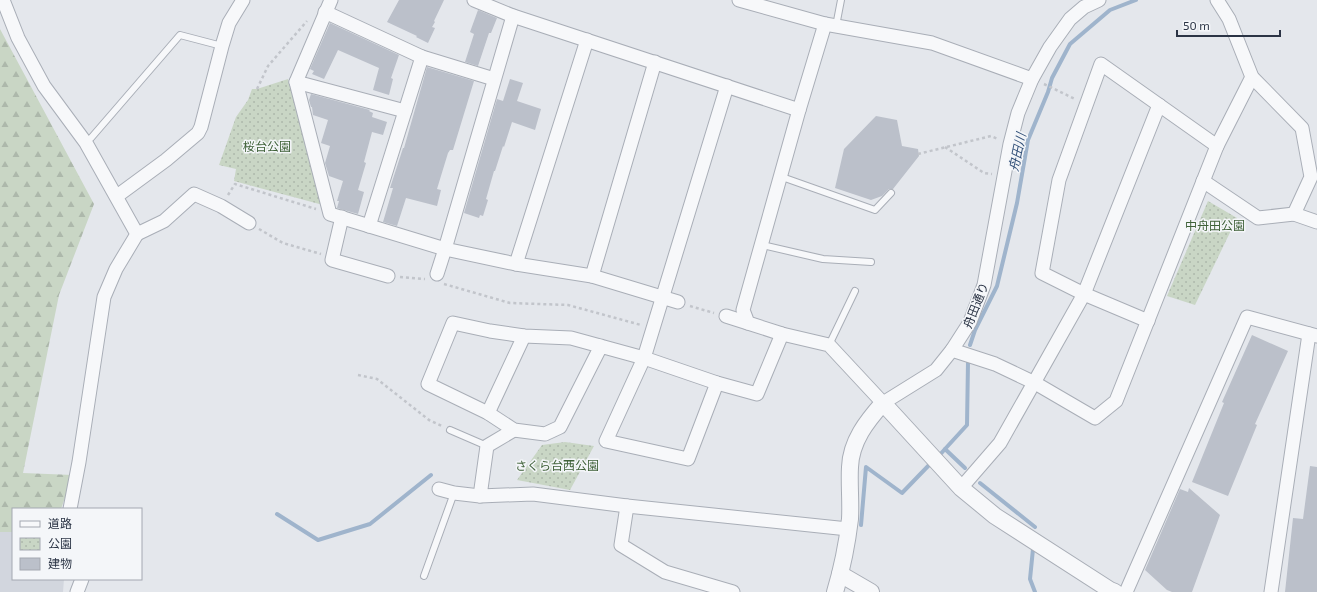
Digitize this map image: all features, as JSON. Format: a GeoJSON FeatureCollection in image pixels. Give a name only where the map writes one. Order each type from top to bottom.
{"type":"FeatureCollection","features":[{"type":"Feature","properties":{"kind":"street"},"geometry":{"type":"LineString","coordinates":[[3,0],[18,38],[44,86],[86,143],[137,234]]}},
{"type":"Feature","properties":{"kind":"street"},"geometry":{"type":"LineString","coordinates":[[117,196],[166,160],[198,133],[202,127],[229,24],[243,0]]}},
{"type":"Feature","properties":{"kind":"street"},"geometry":{"type":"LineString","coordinates":[[331,0],[296,82],[336,215],[332,260],[388,276]]}},
{"type":"Feature","properties":{"kind":"street"},"geometry":{"type":"LineString","coordinates":[[474,0],[513,16],[799,110]]}},
{"type":"Feature","properties":{"kind":"street","name":"舟田通り"},"geometry":{"type":"LineString","coordinates":[[835,592],[840,574],[850,518],[850,465],[855,442],[868,419],[883,403],[936,370],[952,350],[970,322],[984,285],[1010,144],[1018,113],[1032,79],[1050,47],[1070,19],[1084,6],[1098,0]]}},
{"type":"Feature","properties":{"kind":"street"},"geometry":{"type":"LineString","coordinates":[[1217,0],[1229,19],[1252,77],[1302,128],[1311,177],[1294,214]]}},
{"type":"Feature","properties":{"kind":"street"},"geometry":{"type":"LineString","coordinates":[[743,1],[831,25],[932,43],[1032,79]]}},
{"type":"Feature","properties":{"kind":"street"},"geometry":{"type":"LineString","coordinates":[[325,12],[422,56],[494,79]]}},
{"type":"Feature","properties":{"kind":"street"},"geometry":{"type":"LineString","coordinates":[[434,278],[445,249],[513,16]]}},
{"type":"Feature","properties":{"kind":"street"},"geometry":{"type":"LineString","coordinates":[[748,323],[744,310],[782,177],[799,110],[831,25]]}},
{"type":"Feature","properties":{"kind":"street"},"geometry":{"type":"LineString","coordinates":[[516,264],[587,40]]}},
{"type":"Feature","properties":{"kind":"street"},"geometry":{"type":"LineString","coordinates":[[369,226],[422,56]]}},
{"type":"Feature","properties":{"kind":"street"},"geometry":{"type":"LineString","coordinates":[[592,276],[655,62]]}},
{"type":"Feature","properties":{"kind":"street"},"geometry":{"type":"LineString","coordinates":[[1148,321],[1084,294],[1042,273],[1059,180],[1101,64],[1217,146]]}},
{"type":"Feature","properties":{"kind":"street"},"geometry":{"type":"LineString","coordinates":[[952,350],[995,364],[1034,383],[1095,418],[1116,401],[1217,146],[1252,77]]}},
{"type":"Feature","properties":{"kind":"street"},"geometry":{"type":"LineString","coordinates":[[296,82],[405,111]]}},
{"type":"Feature","properties":{"kind":"street"},"geometry":{"type":"LineString","coordinates":[[717,383],[688,459],[606,441],[644,358],[727,86]]}},
{"type":"Feature","properties":{"kind":"street"},"geometry":{"type":"LineString","coordinates":[[961,488],[1000,443],[1084,294],[1159,105]]}},
{"type":"Feature","properties":{"kind":"street"},"geometry":{"type":"LineString","coordinates":[[1203,181],[1258,218],[1294,214],[1317,222]]}},
{"type":"Feature","properties":{"kind":"street"},"geometry":{"type":"LineString","coordinates":[[70,508],[79,462],[104,297],[116,269],[137,234],[164,221],[194,194],[221,206],[248,223]]}},
{"type":"Feature","properties":{"kind":"street"},"geometry":{"type":"LineString","coordinates":[[336,215],[445,249],[516,264],[592,276],[678,302]]}},
{"type":"Feature","properties":{"kind":"street"},"geometry":{"type":"LineString","coordinates":[[726,316],[782,334],[829,345],[961,488],[995,516],[1114,592]]}},
{"type":"Feature","properties":{"kind":"street"},"geometry":{"type":"LineString","coordinates":[[1126,592],[1247,317],[1313,335],[1271,592]]}},
{"type":"Feature","properties":{"kind":"street"},"geometry":{"type":"LineString","coordinates":[[601,346],[560,427],[545,434],[514,430],[488,413],[428,384],[453,323],[490,331],[524,336],[571,338],[601,346],[644,358],[717,383],[757,394],[782,334]]}},
{"type":"Feature","properties":{"kind":"street"},"geometry":{"type":"LineString","coordinates":[[488,413],[524,336]]}},
{"type":"Feature","properties":{"kind":"street"},"geometry":{"type":"LineString","coordinates":[[480,496],[487,446],[514,430]]}},
{"type":"Feature","properties":{"kind":"street"},"geometry":{"type":"LineString","coordinates":[[440,489],[454,493],[480,496],[533,494],[628,506],[848,529]]}},
{"type":"Feature","properties":{"kind":"street"},"geometry":{"type":"LineString","coordinates":[[628,506],[621,545],[665,572],[732,592]]}},
{"type":"Feature","properties":{"kind":"street"},"geometry":{"type":"LineString","coordinates":[[840,574],[871,592]]}},
{"type":"Feature","properties":{"kind":"street"},"geometry":{"type":"LineString","coordinates":[[77,592],[82,580]]}},
{"type":"Feature","properties":{"kind":"lane"},"geometry":{"type":"LineString","coordinates":[[831,25],[841,0]]}},
{"type":"Feature","properties":{"kind":"lane"},"geometry":{"type":"LineString","coordinates":[[86,143],[180,35],[222,46]]}},
{"type":"Feature","properties":{"kind":"lane"},"geometry":{"type":"LineString","coordinates":[[782,177],[875,210],[891,192]]}},
{"type":"Feature","properties":{"kind":"lane"},"geometry":{"type":"LineString","coordinates":[[762,245],[823,259],[871,262]]}},
{"type":"Feature","properties":{"kind":"lane"},"geometry":{"type":"LineString","coordinates":[[829,345],[856,291]]}},
{"type":"Feature","properties":{"kind":"lane"},"geometry":{"type":"LineString","coordinates":[[450,430],[487,446]]}},
{"type":"Feature","properties":{"kind":"lane"},"geometry":{"type":"LineString","coordinates":[[424,576],[454,493]]}},
{"type":"Feature","properties":{"kind":"path"},"geometry":{"type":"LineString","coordinates":[[257,89],[268,66],[308,20]]}},
{"type":"Feature","properties":{"kind":"path"},"geometry":{"type":"LineString","coordinates":[[1047,85],[1086,105]]}},
{"type":"Feature","properties":{"kind":"path"},"geometry":{"type":"LineString","coordinates":[[918,154],[991,136],[1010,144]]}},
{"type":"Feature","properties":{"kind":"path"},"geometry":{"type":"LineString","coordinates":[[945,147],[984,173],[1004,176]]}},
{"type":"Feature","properties":{"kind":"path"},"geometry":{"type":"LineString","coordinates":[[221,206],[235,184],[336,215]]}},
{"type":"Feature","properties":{"kind":"path"},"geometry":{"type":"LineString","coordinates":[[248,223],[283,243],[332,258]]}},
{"type":"Feature","properties":{"kind":"path"},"geometry":{"type":"LineString","coordinates":[[388,276],[434,278],[510,303],[568,304],[653,329]]}},
{"type":"Feature","properties":{"kind":"path"},"geometry":{"type":"LineString","coordinates":[[678,302],[726,316]]}},
{"type":"Feature","properties":{"kind":"path"},"geometry":{"type":"LineString","coordinates":[[358,375],[377,379],[429,420],[450,430]]}},
{"type":"Feature","properties":{"kind":"shaded area"},"geometry":{"type":"Polygon","coordinates":[[[0,532],[12,532],[12,580],[64,580],[63,592],[0,592],[0,532]]]}},
{"type":"Feature","properties":{"kind":"green space"},"geometry":{"type":"Polygon","coordinates":[[[0,29],[94,204],[59,295],[23,473],[73,475],[61,508],[12,508],[12,532],[0,532],[0,29]]]}},
{"type":"Feature","properties":{"kind":"green space","name":"桜台公園"},"geometry":{"type":"Polygon","coordinates":[[[288,79],[323,205],[234,181],[236,169],[219,165],[236,117],[248,100],[252,89],[257,89],[288,79]]]}},
{"type":"Feature","properties":{"kind":"green space","name":"中舟田公園"},"geometry":{"type":"Polygon","coordinates":[[[1208,201],[1237,218],[1195,305],[1167,296],[1208,201]]]}},
{"type":"Feature","properties":{"kind":"green space","name":"さくら台西公園"},"geometry":{"type":"Polygon","coordinates":[[[565,442],[594,446],[570,490],[517,480],[542,445],[565,442]]]}},
{"type":"Feature","properties":{"kind":"building"},"geometry":{"type":"Polygon","coordinates":[[[399,0],[444,0],[434,21],[435,22],[432,27],[435,28],[428,43],[416,37],[417,36],[387,22],[399,0]]]}},
{"type":"Feature","properties":{"kind":"building"},"geometry":{"type":"Polygon","coordinates":[[[478,10],[497,18],[491,33],[489,33],[478,66],[465,62],[474,34],[470,32],[478,10]]]}},
{"type":"Feature","properties":{"kind":"building"},"geometry":{"type":"Polygon","coordinates":[[[330,23],[399,55],[391,78],[393,79],[389,95],[373,90],[379,68],[338,50],[324,79],[312,74],[314,71],[310,69],[330,23]]]}},
{"type":"Feature","properties":{"kind":"building"},"geometry":{"type":"Polygon","coordinates":[[[427,67],[474,81],[453,150],[450,150],[448,153],[437,189],[441,190],[437,206],[406,198],[397,226],[383,222],[393,188],[390,188],[404,148],[427,67]]]}},
{"type":"Feature","properties":{"kind":"building"},"geometry":{"type":"Polygon","coordinates":[[[510,79],[523,83],[517,101],[541,109],[535,130],[512,122],[494,171],[483,216],[480,215],[479,218],[464,213],[497,99],[503,101],[510,79]]]}},
{"type":"Feature","properties":{"kind":"building"},"geometry":{"type":"Polygon","coordinates":[[[311,94],[370,110],[369,111],[373,113],[372,117],[387,122],[383,135],[372,132],[364,162],[366,163],[358,190],[364,192],[358,214],[337,208],[339,201],[337,201],[343,181],[329,176],[325,163],[330,146],[321,143],[328,120],[313,115],[309,100],[311,94]]]}},
{"type":"Feature","properties":{"kind":"building"},"geometry":{"type":"Polygon","coordinates":[[[876,116],[897,120],[902,146],[918,149],[919,156],[893,189],[889,189],[882,196],[871,200],[835,188],[844,149],[876,116]]]}},
{"type":"Feature","properties":{"kind":"building"},"geometry":{"type":"Polygon","coordinates":[[[1252,335],[1288,351],[1255,424],[1257,425],[1228,496],[1192,482],[1224,403],[1222,402],[1252,335]]]}},
{"type":"Feature","properties":{"kind":"building"},"geometry":{"type":"Polygon","coordinates":[[[1310,466],[1317,467],[1317,592],[1285,592],[1293,518],[1303,519],[1310,466]]]}},
{"type":"Feature","properties":{"kind":"building"},"geometry":{"type":"Polygon","coordinates":[[[1189,488],[1220,515],[1192,592],[1172,592],[1167,590],[1145,570],[1180,489],[1188,492],[1189,488]]]}},
{"type":"Feature","properties":{"kind":"waterway","name":"舟田川"},"geometry":{"type":"LineString","coordinates":[[970,345],[975,330],[997,286],[1017,203],[1028,140],[1048,92],[1052,78],[1070,44],[1110,10],[1136,0]]}},
{"type":"Feature","properties":{"kind":"waterway"},"geometry":{"type":"LineString","coordinates":[[965,468],[945,449],[967,425],[968,362]]}},
{"type":"Feature","properties":{"kind":"waterway"},"geometry":{"type":"LineString","coordinates":[[937,458],[945,449]]}},
{"type":"Feature","properties":{"kind":"waterway"},"geometry":{"type":"LineString","coordinates":[[861,525],[866,467],[902,493],[932,462]]}},
{"type":"Feature","properties":{"kind":"waterway"},"geometry":{"type":"LineString","coordinates":[[277,514],[318,540],[370,524],[431,475]]}},
{"type":"Feature","properties":{"kind":"waterway"},"geometry":{"type":"LineString","coordinates":[[980,483],[1035,527]]}},
{"type":"Feature","properties":{"kind":"waterway"},"geometry":{"type":"LineString","coordinates":[[1033,549],[1030,579],[1035,592]]}}]}
